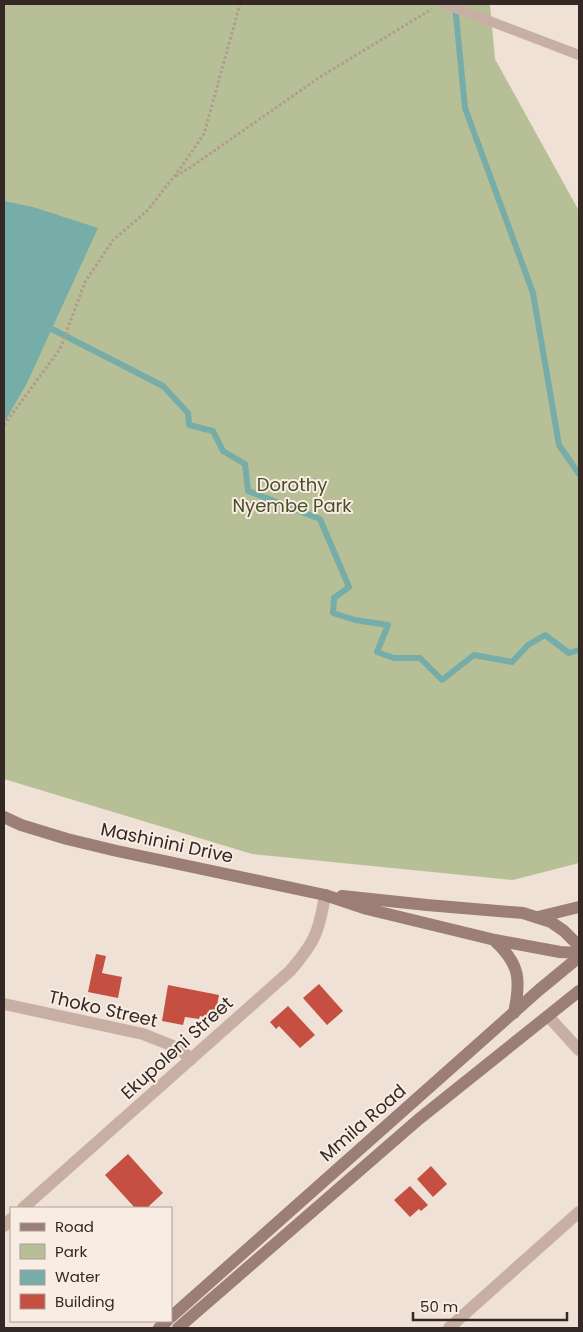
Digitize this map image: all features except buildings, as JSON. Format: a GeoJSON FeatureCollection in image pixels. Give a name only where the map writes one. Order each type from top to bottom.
{"type":"FeatureCollection","features":[{"type":"Feature","properties":{"kind":"main road","name":"Mashinini Drive"},"geometry":{"type":"LineString","coordinates":[[4,817],[22,825],[67,839],[325,895],[477,910],[523,912],[551,922],[564,931],[579,946]]}},
{"type":"Feature","properties":{"kind":"main road","name":"Mashinini Drive"},"geometry":{"type":"LineString","coordinates":[[325,895],[367,910],[495,940],[539,949],[579,953]]}},
{"type":"Feature","properties":{"kind":"main road"},"geometry":{"type":"LineString","coordinates":[[538,917],[579,907]]}},
{"type":"Feature","properties":{"kind":"main road"},"geometry":{"type":"LineString","coordinates":[[495,940],[511,958],[517,973],[518,994],[514,1013]]}},
{"type":"Feature","properties":{"kind":"main road","name":"Mmila Road"},"geometry":{"type":"LineString","coordinates":[[172,1316],[539,990],[579,957]]}},
{"type":"Feature","properties":{"kind":"main road","name":"Mmila Road"},"geometry":{"type":"LineString","coordinates":[[178,1328],[419,1119],[579,991]]}},
{"type":"Feature","properties":{"kind":"street","name":"Ekupoleni Street"},"geometry":{"type":"LineString","coordinates":[[24,1207],[290,971],[304,955],[318,932],[325,895]]}},
{"type":"Feature","properties":{"kind":"street","name":"Thoko Street"},"geometry":{"type":"LineString","coordinates":[[4,1004],[143,1034],[178,1048],[190,1059]]}},
{"type":"Feature","properties":{"kind":"street"},"geometry":{"type":"LineString","coordinates":[[548,1016],[579,1050]]}},
{"type":"Feature","properties":{"kind":"street"},"geometry":{"type":"LineString","coordinates":[[449,1328],[579,1212]]}},
{"type":"Feature","properties":{"kind":"lane"},"geometry":{"type":"LineString","coordinates":[[445,4],[579,55]]}},
{"type":"Feature","properties":{"kind":"path"},"geometry":{"type":"LineString","coordinates":[[4,425],[60,349],[85,282],[113,240],[148,210],[204,134],[240,4]]}},
{"type":"Feature","properties":{"kind":"path"},"geometry":{"type":"LineString","coordinates":[[173,177],[191,167],[320,77],[435,8]]}},
{"type":"Feature","properties":{"kind":"green space","name":"Dorothy Nyembe Park"},"geometry":{"type":"Polygon","coordinates":[[[4,4],[490,4],[495,59],[579,211],[579,863],[513,880],[252,854],[4,779],[4,4]]]}},
{"type":"Feature","properties":{"kind":"water"},"geometry":{"type":"Polygon","coordinates":[[[4,201],[33,207],[98,228],[27,383],[4,423],[4,201]]]}},
{"type":"Feature","properties":{"kind":"waterway"},"geometry":{"type":"LineString","coordinates":[[455,5],[465,108],[533,293],[559,445],[579,474]]}},
{"type":"Feature","properties":{"kind":"waterway"},"geometry":{"type":"LineString","coordinates":[[46,326],[163,386],[188,413],[189,425],[213,431],[223,451],[245,464],[248,491],[320,519],[349,587],[334,598],[333,613],[355,620],[388,625],[377,652],[394,658],[420,658],[442,680],[474,655],[512,662],[528,645],[545,635],[569,653],[579,650]]}}]}
